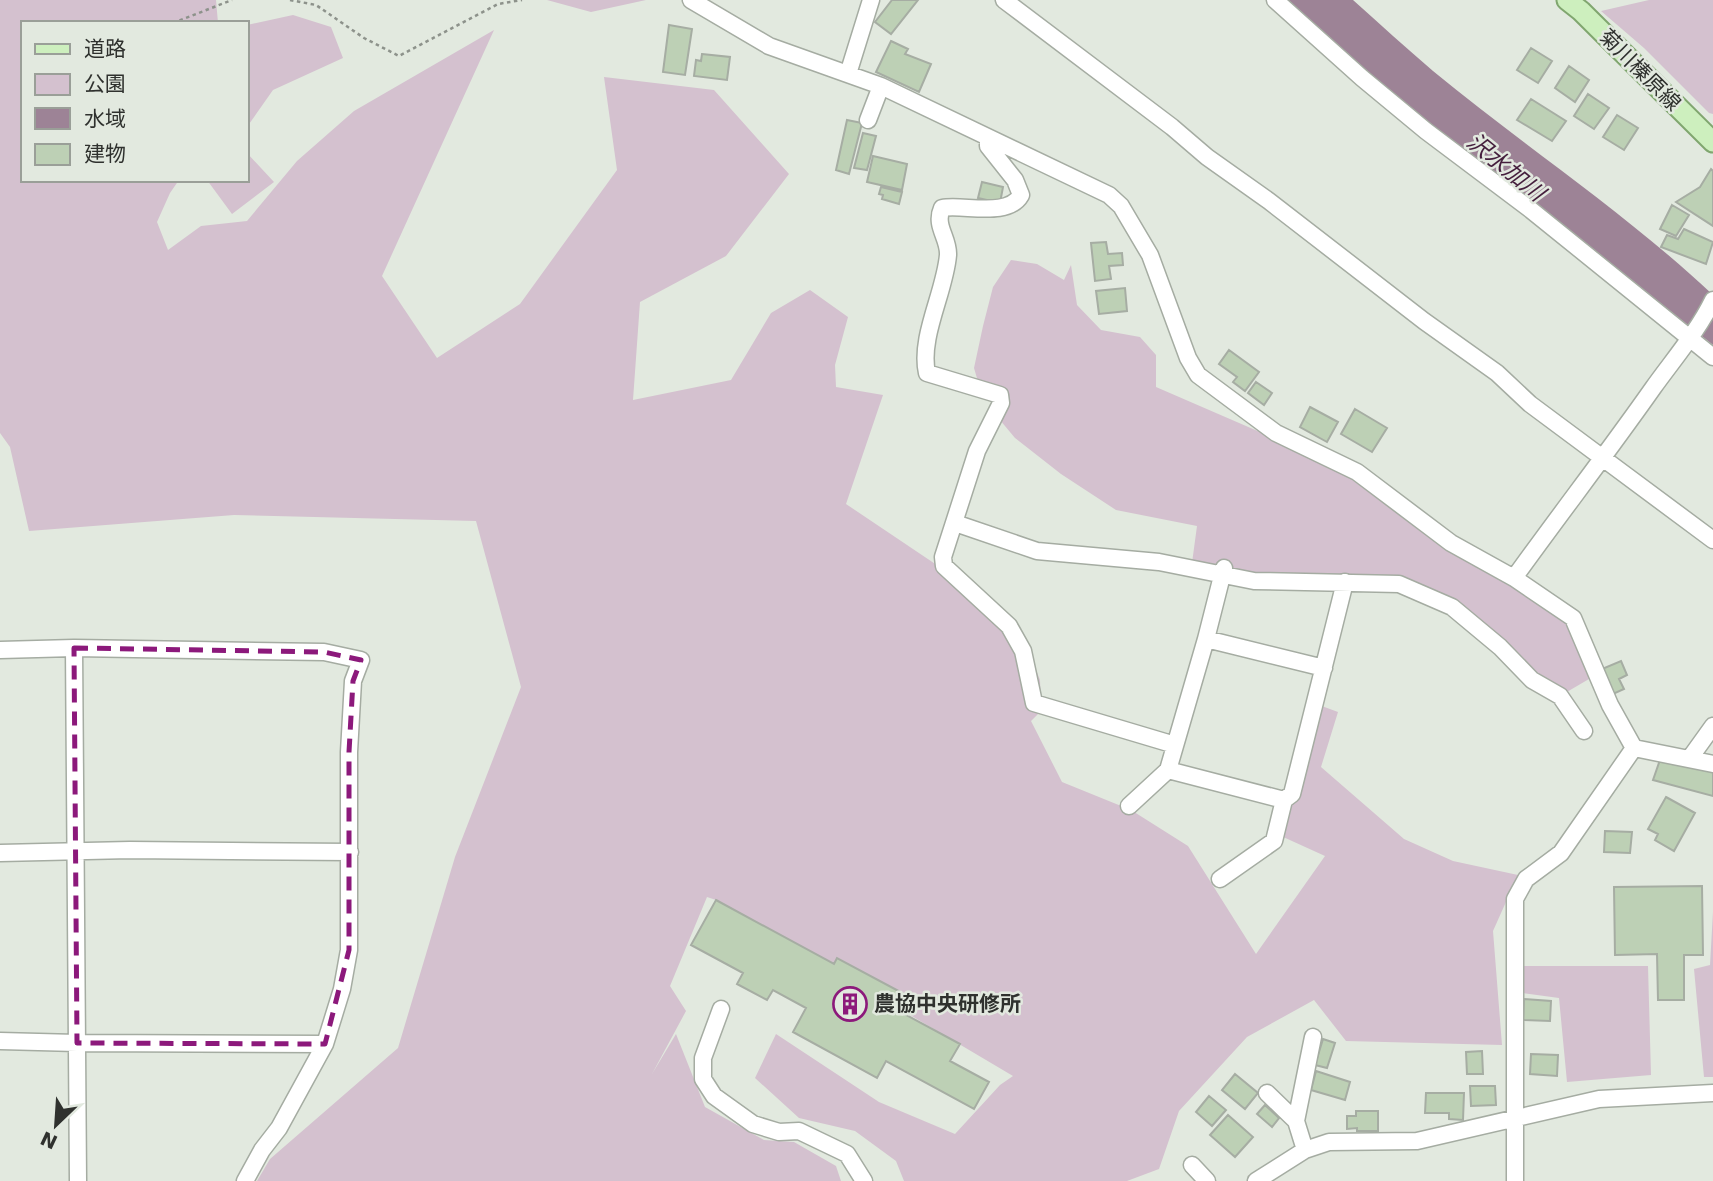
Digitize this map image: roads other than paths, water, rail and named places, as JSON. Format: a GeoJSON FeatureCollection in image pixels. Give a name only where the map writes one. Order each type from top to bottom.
{"type":"FeatureCollection","features":[{"type":"Feature","properties":{"kind":"main road","name":"菊川榛原線"},"geometry":{"type":"LineString","coordinates":[[1567,0],[1713,142]]}},
{"type":"Feature","properties":{"kind":"street"},"geometry":{"type":"LineString","coordinates":[[691,0],[724,22],[769,46],[881,86],[1109,195],[1121,206],[1150,255],[1188,358],[1198,375],[1276,433],[1357,472],[1451,543],[1514,578],[1573,618],[1610,705],[1634,748]]}},
{"type":"Feature","properties":{"kind":"street"},"geometry":{"type":"LineString","coordinates":[[848,74],[871,0]]}},
{"type":"Feature","properties":{"kind":"street"},"geometry":{"type":"LineString","coordinates":[[1004,0],[1172,127],[1207,157],[1497,373],[1530,404],[1713,541]]}},
{"type":"Feature","properties":{"kind":"street"},"geometry":{"type":"LineString","coordinates":[[1275,0],[1426,131],[1691,335],[1713,357]]}},
{"type":"Feature","properties":{"kind":"street"},"geometry":{"type":"LineString","coordinates":[[868,120],[881,86]]}},
{"type":"Feature","properties":{"kind":"street"},"geometry":{"type":"LineString","coordinates":[[988,139],[988,146],[1015,180],[1021,195],[1006,208],[942,208],[938,216],[948,253],[929,339],[925,366],[927,373],[1000,396],[1001,403],[977,451],[943,557],[944,566],[1009,626],[1023,651],[1034,703],[1175,745]]}},
{"type":"Feature","properties":{"kind":"street"},"geometry":{"type":"LineString","coordinates":[[1514,578],[1604,457],[1712,302]]}},
{"type":"Feature","properties":{"kind":"street"},"geometry":{"type":"LineString","coordinates":[[955,523],[1037,551],[1159,562],[1224,572],[1254,581],[1399,584],[1452,607],[1532,680],[1560,696],[1584,731]]}},
{"type":"Feature","properties":{"kind":"street"},"geometry":{"type":"LineString","coordinates":[[1129,806],[1167,770],[1224,572]]}},
{"type":"Feature","properties":{"kind":"street"},"geometry":{"type":"LineString","coordinates":[[1220,879],[1274,841],[1284,800],[1292,794],[1345,582]]}},
{"type":"Feature","properties":{"kind":"street"},"geometry":{"type":"LineString","coordinates":[[1206,639],[1324,668]]}},
{"type":"Feature","properties":{"kind":"street"},"geometry":{"type":"LineString","coordinates":[[0,650],[74,648],[324,652],[361,660],[353,681],[349,752],[349,950],[342,989],[325,1044],[279,1128],[261,1150],[245,1181]]}},
{"type":"Feature","properties":{"kind":"street"},"geometry":{"type":"LineString","coordinates":[[74,648],[78,1181]]}},
{"type":"Feature","properties":{"kind":"street"},"geometry":{"type":"LineString","coordinates":[[1690,758],[1713,726]]}},
{"type":"Feature","properties":{"kind":"street"},"geometry":{"type":"LineString","coordinates":[[1634,748],[1713,764]]}},
{"type":"Feature","properties":{"kind":"street"},"geometry":{"type":"LineString","coordinates":[[1515,1181],[1515,899],[1526,879],[1561,853],[1634,748]]}},
{"type":"Feature","properties":{"kind":"street"},"geometry":{"type":"LineString","coordinates":[[1167,770],[1284,800]]}},
{"type":"Feature","properties":{"kind":"street"},"geometry":{"type":"LineString","coordinates":[[0,853],[350,852]]}},
{"type":"Feature","properties":{"kind":"street"},"geometry":{"type":"LineString","coordinates":[[721,1009],[702,1058],[703,1079],[714,1096],[753,1124],[779,1132],[799,1131],[847,1154],[864,1181]]}},
{"type":"Feature","properties":{"kind":"street"},"geometry":{"type":"LineString","coordinates":[[1305,1150],[1296,1121],[1313,1037]]}},
{"type":"Feature","properties":{"kind":"street"},"geometry":{"type":"LineString","coordinates":[[0,1041],[325,1044]]}},
{"type":"Feature","properties":{"kind":"street"},"geometry":{"type":"LineString","coordinates":[[1266,1093],[1296,1121]]}},
{"type":"Feature","properties":{"kind":"street"},"geometry":{"type":"LineString","coordinates":[[1256,1181],[1305,1150],[1329,1142],[1416,1141],[1600,1099],[1713,1093]]}},
{"type":"Feature","properties":{"kind":"street"},"geometry":{"type":"LineString","coordinates":[[1192,1165],[1207,1181]]}},
{"type":"Feature","properties":{"kind":"water","name":"沢水加川"},"geometry":{"type":"Polygon","coordinates":[[[1281,0],[1353,0],[1433,71],[1645,236],[1713,295],[1713,345],[1536,205],[1407,112],[1281,0]]]}},
{"type":"Feature","properties":{"kind":"place","name":"農協中央研修所"},"geometry":{"type":"Point","coordinates":[850,1004]}}]}
